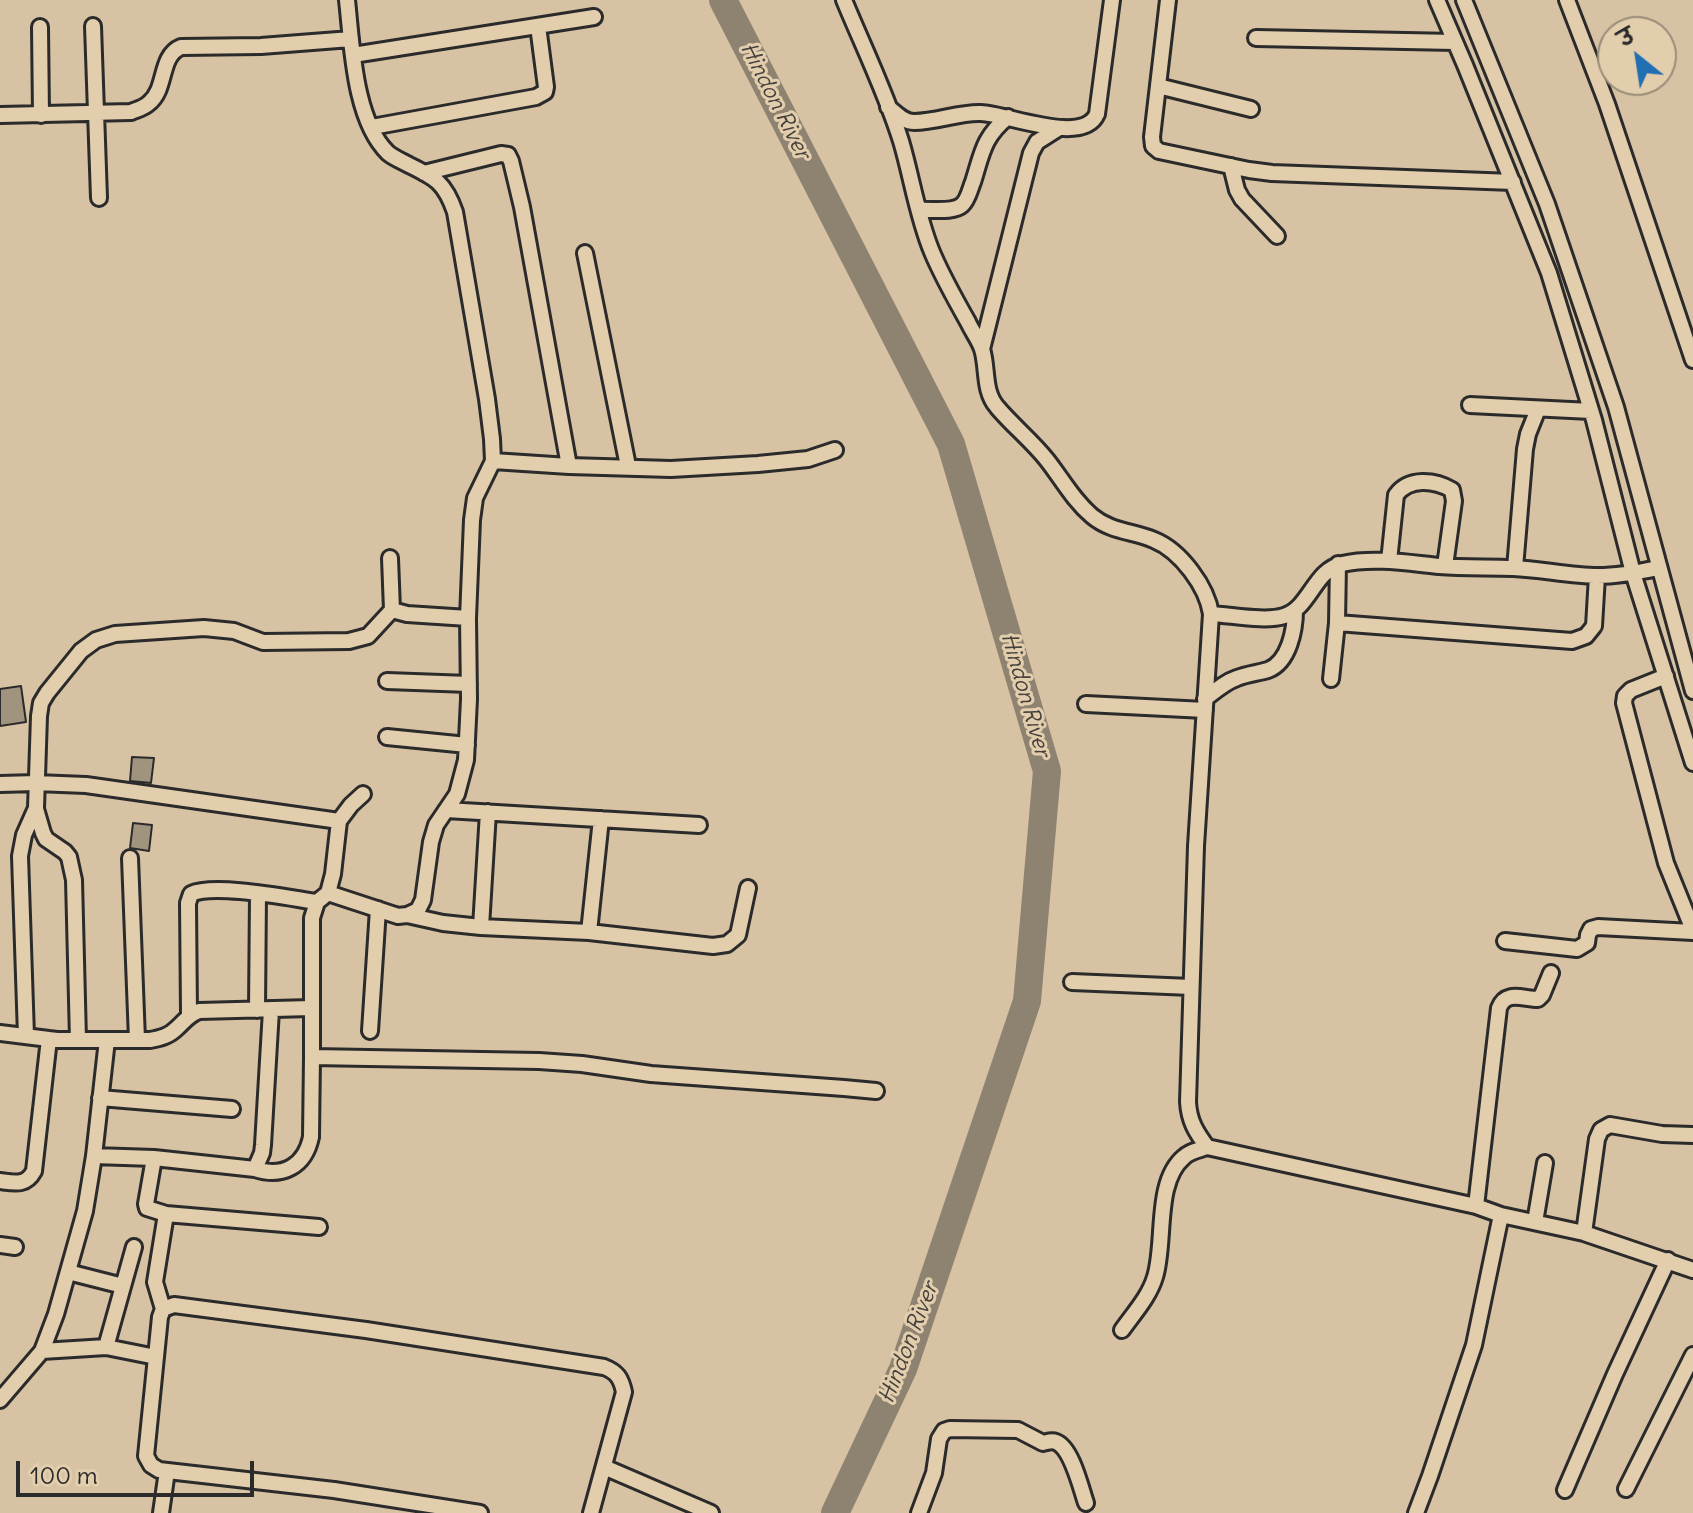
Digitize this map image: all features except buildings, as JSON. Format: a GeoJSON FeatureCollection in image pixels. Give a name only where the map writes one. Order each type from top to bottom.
{"type":"FeatureCollection","features":[{"type":"Feature","properties":{"kind":"street"},"geometry":{"type":"LineString","coordinates":[[189,1014],[188,903],[191,894],[218,889],[322,897],[398,916],[407,915],[418,910],[423,900],[436,825],[457,794],[463,777],[467,745],[472,520],[475,498],[493,461],[487,399],[455,212],[445,188],[389,154],[365,115],[356,82],[347,0]]}},
{"type":"Feature","properties":{"kind":"street"},"geometry":{"type":"LineString","coordinates":[[844,0],[900,139],[924,230],[938,265],[982,349],[993,403],[1046,459],[1073,498],[1095,519],[1118,531],[1156,540],[1166,547],[1203,587],[1209,601],[1211,614],[1196,846],[1189,1116],[1192,1126],[1207,1147]]}},
{"type":"Feature","properties":{"kind":"street"},"geometry":{"type":"LineString","coordinates":[[888,106],[903,119],[914,122],[980,113],[1059,128],[1089,125],[1097,114],[1112,0]]}},
{"type":"Feature","properties":{"kind":"street"},"geometry":{"type":"LineString","coordinates":[[1168,0],[1152,137],[1153,146],[1159,151],[1272,173],[1513,182]]}},
{"type":"Feature","properties":{"kind":"street"},"geometry":{"type":"LineString","coordinates":[[1437,0],[1549,273],[1591,411],[1633,573],[1693,763]]}},
{"type":"Feature","properties":{"kind":"street"},"geometry":{"type":"LineString","coordinates":[[1464,0],[1552,218],[1616,407],[1693,691]]}},
{"type":"Feature","properties":{"kind":"street"},"geometry":{"type":"LineString","coordinates":[[1567,0],[1607,104],[1693,360]]}},
{"type":"Feature","properties":{"kind":"street"},"geometry":{"type":"LineString","coordinates":[[353,55],[594,17]]}},
{"type":"Feature","properties":{"kind":"street"},"geometry":{"type":"LineString","coordinates":[[93,26],[99,198]]}},
{"type":"Feature","properties":{"kind":"street"},"geometry":{"type":"LineString","coordinates":[[372,127],[480,109],[542,94],[546,87],[538,26]]}},
{"type":"Feature","properties":{"kind":"street"},"geometry":{"type":"LineString","coordinates":[[40,27],[41,115]]}},
{"type":"Feature","properties":{"kind":"street"},"geometry":{"type":"LineString","coordinates":[[1256,38],[1455,42]]}},
{"type":"Feature","properties":{"kind":"street"},"geometry":{"type":"LineString","coordinates":[[0,115],[131,112],[143,108],[157,94],[169,55],[181,47],[261,46],[351,39]]}},
{"type":"Feature","properties":{"kind":"street"},"geometry":{"type":"LineString","coordinates":[[1158,86],[1251,109]]}},
{"type":"Feature","properties":{"kind":"street"},"geometry":{"type":"LineString","coordinates":[[919,210],[953,209],[962,205],[968,197],[986,141],[1008,117]]}},
{"type":"Feature","properties":{"kind":"street"},"geometry":{"type":"LineString","coordinates":[[982,349],[1031,153],[1037,142],[1059,128]]}},
{"type":"Feature","properties":{"kind":"street"},"geometry":{"type":"LineString","coordinates":[[424,173],[501,154],[508,155],[511,161],[569,466]]}},
{"type":"Feature","properties":{"kind":"street"},"geometry":{"type":"LineString","coordinates":[[1231,166],[1242,199],[1277,236]]}},
{"type":"Feature","properties":{"kind":"street"},"geometry":{"type":"LineString","coordinates":[[585,253],[628,466]]}},
{"type":"Feature","properties":{"kind":"street"},"geometry":{"type":"LineString","coordinates":[[1470,405],[1591,411]]}},
{"type":"Feature","properties":{"kind":"street"},"geometry":{"type":"LineString","coordinates":[[1515,568],[1525,449],[1538,409]]}},
{"type":"Feature","properties":{"kind":"street"},"geometry":{"type":"LineString","coordinates":[[493,461],[671,469],[808,459],[835,450]]}},
{"type":"Feature","properties":{"kind":"street"},"geometry":{"type":"LineString","coordinates":[[1389,561],[1396,495],[1411,482],[1442,484],[1452,490],[1454,501],[1445,566]]}},
{"type":"Feature","properties":{"kind":"street"},"geometry":{"type":"LineString","coordinates":[[78,1040],[72,864],[65,852],[46,839],[36,808],[41,703],[47,693],[81,651],[96,640],[130,631],[204,628],[234,631],[263,642],[349,641],[368,636],[392,610],[390,558]]}},
{"type":"Feature","properties":{"kind":"street"},"geometry":{"type":"LineString","coordinates":[[1211,614],[1272,618],[1286,615],[1295,610],[1328,570],[1338,564],[1389,561],[1597,576],[1658,568]]}},
{"type":"Feature","properties":{"kind":"street"},"geometry":{"type":"LineString","coordinates":[[1331,679],[1337,623],[1338,564]]}},
{"type":"Feature","properties":{"kind":"street"},"geometry":{"type":"LineString","coordinates":[[1337,623],[1572,641],[1586,636],[1594,626],[1597,576]]}},
{"type":"Feature","properties":{"kind":"street"},"geometry":{"type":"LineString","coordinates":[[392,610],[407,614],[468,618]]}},
{"type":"Feature","properties":{"kind":"street"},"geometry":{"type":"LineString","coordinates":[[1086,704],[1205,704],[1220,687],[1239,677],[1271,669],[1284,658],[1295,610]]}},
{"type":"Feature","properties":{"kind":"street"},"geometry":{"type":"LineString","coordinates":[[1505,941],[1577,949],[1587,943],[1591,929],[1598,927],[1693,931],[1666,863],[1624,703],[1625,696],[1631,690],[1666,676]]}},
{"type":"Feature","properties":{"kind":"street"},"geometry":{"type":"LineString","coordinates":[[387,681],[469,684]]}},
{"type":"Feature","properties":{"kind":"street"},"geometry":{"type":"LineString","coordinates":[[387,737],[467,745]]}},
{"type":"Feature","properties":{"kind":"street"},"geometry":{"type":"LineString","coordinates":[[0,784],[86,785],[339,821]]}},
{"type":"Feature","properties":{"kind":"street"},"geometry":{"type":"LineString","coordinates":[[94,1156],[154,1158],[267,1173],[285,1171],[305,1155],[311,1137],[312,918],[333,874],[339,821],[363,794]]}},
{"type":"Feature","properties":{"kind":"street"},"geometry":{"type":"LineString","coordinates":[[26,1036],[20,856],[24,835],[36,808]]}},
{"type":"Feature","properties":{"kind":"street"},"geometry":{"type":"LineString","coordinates":[[446,810],[699,825]]}},
{"type":"Feature","properties":{"kind":"street"},"geometry":{"type":"LineString","coordinates":[[481,927],[488,812]]}},
{"type":"Feature","properties":{"kind":"street"},"geometry":{"type":"LineString","coordinates":[[589,932],[601,819]]}},
{"type":"Feature","properties":{"kind":"street"},"geometry":{"type":"LineString","coordinates":[[130,858],[137,1040]]}},
{"type":"Feature","properties":{"kind":"street"},"geometry":{"type":"LineString","coordinates":[[407,915],[481,927],[589,932],[713,946],[727,944],[738,935],[748,888]]}},
{"type":"Feature","properties":{"kind":"street"},"geometry":{"type":"LineString","coordinates":[[255,1169],[263,1145],[264,1010],[258,894]]}},
{"type":"Feature","properties":{"kind":"street"},"geometry":{"type":"LineString","coordinates":[[370,1031],[378,909]]}},
{"type":"Feature","properties":{"kind":"street"},"geometry":{"type":"LineString","coordinates":[[1476,1206],[1499,1008],[1508,997],[1538,999],[1551,973]]}},
{"type":"Feature","properties":{"kind":"street"},"geometry":{"type":"LineString","coordinates":[[1072,982],[1191,987]]}},
{"type":"Feature","properties":{"kind":"street"},"geometry":{"type":"LineString","coordinates":[[0,1033],[49,1039],[150,1040],[165,1037],[189,1014],[199,1011],[311,1008]]}},
{"type":"Feature","properties":{"kind":"street"},"geometry":{"type":"LineString","coordinates":[[0,1181],[20,1183],[30,1179],[34,1171],[49,1039]]}},
{"type":"Feature","properties":{"kind":"street"},"geometry":{"type":"LineString","coordinates":[[0,1400],[42,1351],[56,1314],[85,1211],[107,1040]]}},
{"type":"Feature","properties":{"kind":"street"},"geometry":{"type":"LineString","coordinates":[[312,1057],[539,1061],[651,1074],[876,1091]]}},
{"type":"Feature","properties":{"kind":"street"},"geometry":{"type":"LineString","coordinates":[[100,1098],[232,1109]]}},
{"type":"Feature","properties":{"kind":"street"},"geometry":{"type":"LineString","coordinates":[[1584,1233],[1597,1139],[1601,1130],[1610,1125],[1662,1134],[1693,1135]]}},
{"type":"Feature","properties":{"kind":"street"},"geometry":{"type":"LineString","coordinates":[[1122,1330],[1148,1295],[1156,1275],[1166,1188],[1171,1173],[1183,1158],[1207,1147],[1476,1206],[1501,1215],[1584,1233],[1692,1265]]}},
{"type":"Feature","properties":{"kind":"street"},"geometry":{"type":"LineString","coordinates":[[154,1158],[146,1204],[151,1211],[319,1227]]}},
{"type":"Feature","properties":{"kind":"street"},"geometry":{"type":"LineString","coordinates":[[1535,1222],[1545,1163]]}},
{"type":"Feature","properties":{"kind":"street"},"geometry":{"type":"LineString","coordinates":[[166,1214],[155,1282],[163,1309],[146,1456],[151,1465],[159,1470],[334,1490],[480,1513]]}},
{"type":"Feature","properties":{"kind":"street"},"geometry":{"type":"LineString","coordinates":[[1416,1513],[1474,1345],[1501,1215]]}},
{"type":"Feature","properties":{"kind":"street"},"geometry":{"type":"LineString","coordinates":[[106,1347],[134,1247]]}},
{"type":"Feature","properties":{"kind":"street"},"geometry":{"type":"LineString","coordinates":[[1565,1490],[1668,1260]]}},
{"type":"Feature","properties":{"kind":"street"},"geometry":{"type":"LineString","coordinates":[[68,1272],[123,1286]]}},
{"type":"Feature","properties":{"kind":"street"},"geometry":{"type":"LineString","coordinates":[[163,1309],[174,1305],[351,1328],[614,1371],[621,1380],[624,1392],[591,1513]]}},
{"type":"Feature","properties":{"kind":"street"},"geometry":{"type":"LineString","coordinates":[[42,1351],[106,1347],[156,1357]]}},
{"type":"Feature","properties":{"kind":"street"},"geometry":{"type":"LineString","coordinates":[[1626,1489],[1693,1355]]}},
{"type":"Feature","properties":{"kind":"street"},"geometry":{"type":"LineString","coordinates":[[919,1513],[934,1473],[939,1439],[944,1431],[950,1429],[1018,1430],[1043,1443],[1056,1442],[1067,1452],[1086,1503]]}},
{"type":"Feature","properties":{"kind":"street"},"geometry":{"type":"LineString","coordinates":[[604,1467],[711,1513]]}},
{"type":"Feature","properties":{"kind":"street"},"geometry":{"type":"LineString","coordinates":[[161,1513],[167,1471]]}},
{"type":"Feature","properties":{"kind":"waterway","name":"Hindon River"},"geometry":{"type":"LineString","coordinates":[[723,0],[951,444],[1047,771],[1027,1001],[903,1369],[835,1513]]}}]}
